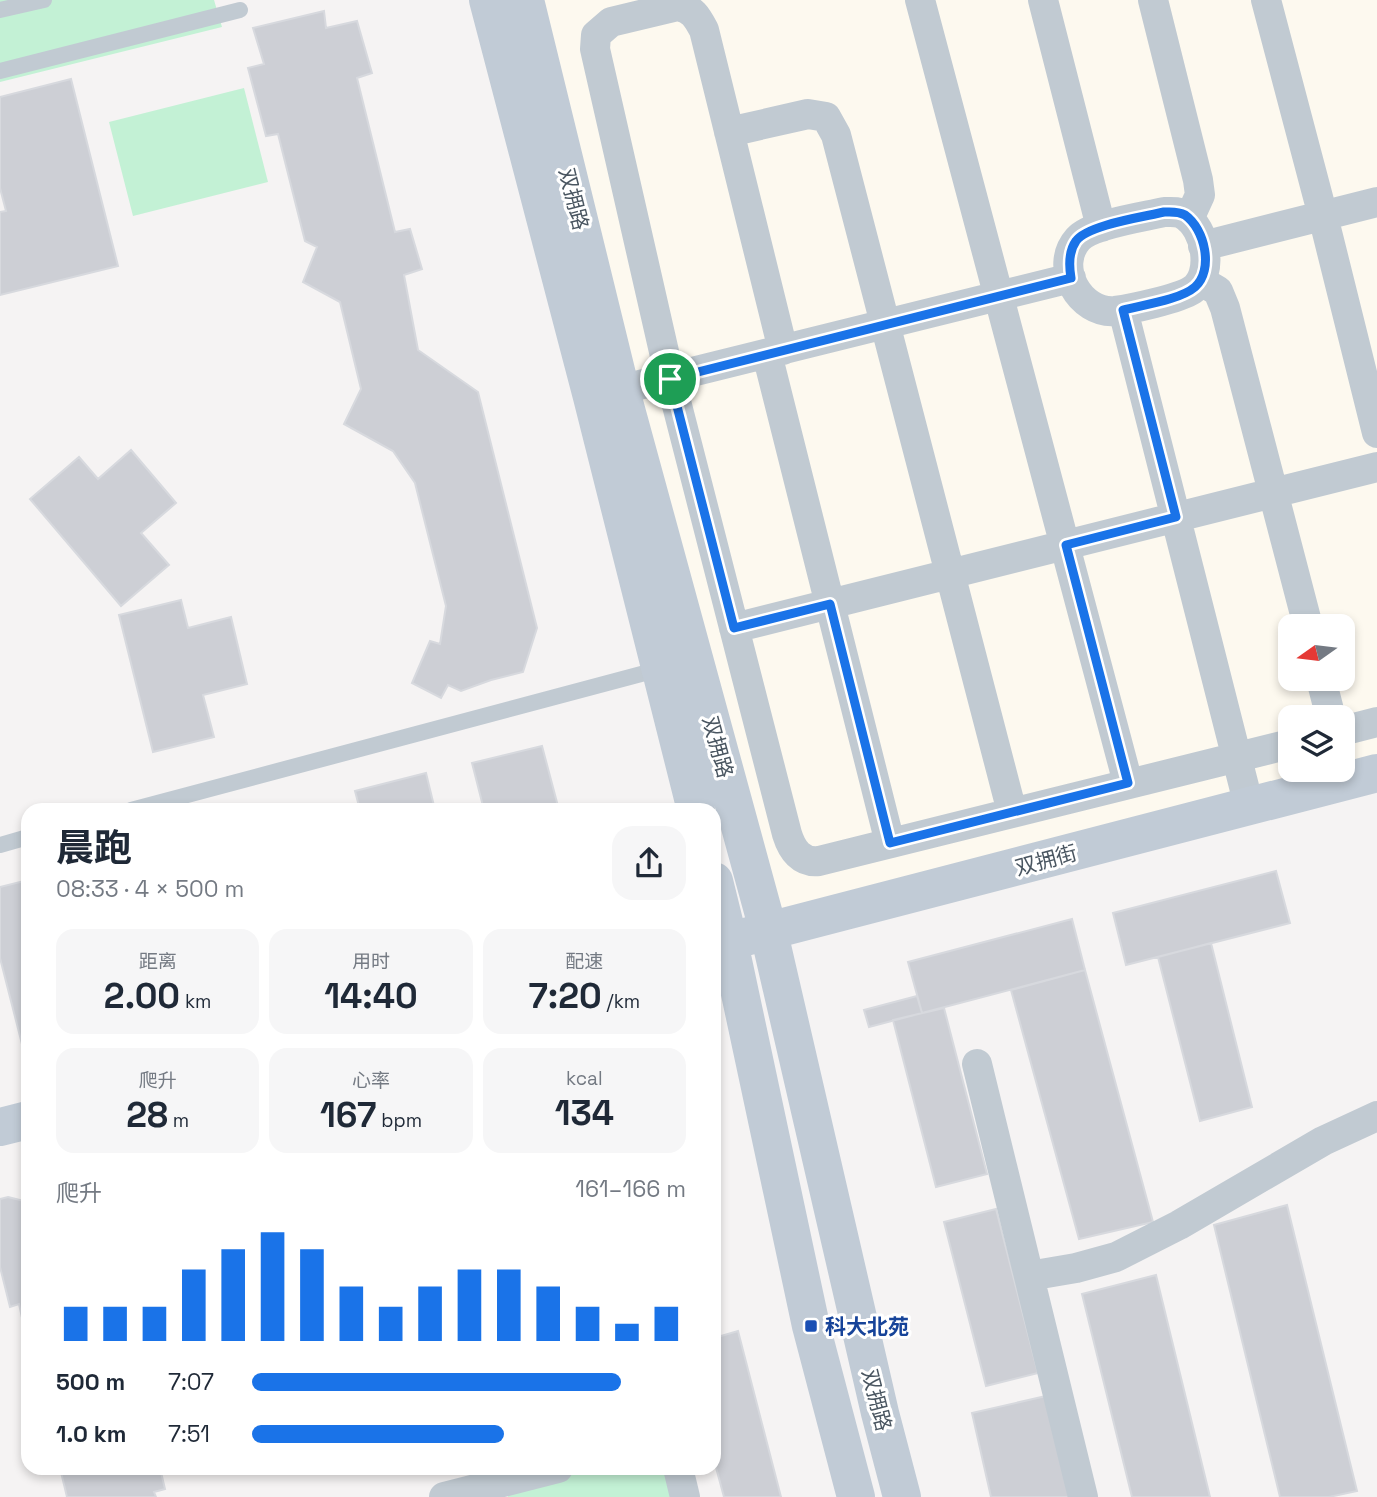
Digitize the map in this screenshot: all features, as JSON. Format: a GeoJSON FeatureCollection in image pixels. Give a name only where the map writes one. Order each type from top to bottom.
{"type":"FeatureCollection","features":[{"type":"Feature","properties":{"kind":"main road","name":"双拥路"},"geometry":{"type":"LineString","coordinates":[[488,0],[769,933],[880,1413],[902,1497]]}},
{"type":"Feature","properties":{"kind":"main road","name":"双拥路"},"geometry":{"type":"LineString","coordinates":[[525,0],[607,394],[660,669],[694,803]]}},
{"type":"Feature","properties":{"kind":"main road","name":"双拥街"},"geometry":{"type":"LineString","coordinates":[[722,943],[769,933],[1377,773]]}},
{"type":"Feature","properties":{"kind":"main road"},"geometry":{"type":"LineString","coordinates":[[722,943],[811,1326],[856,1497]]}},
{"type":"Feature","properties":{"kind":"main road"},"geometry":{"type":"LineString","coordinates":[[0,1128],[21,1122]]}},
{"type":"Feature","properties":{"kind":"street"},"geometry":{"type":"LineString","coordinates":[[920,0],[1128,783]]}},
{"type":"Feature","properties":{"kind":"street"},"geometry":{"type":"LineString","coordinates":[[1043,0],[1101,227]]}},
{"type":"Feature","properties":{"kind":"street"},"geometry":{"type":"LineString","coordinates":[[1153,0],[1198,180],[1200,195],[1189,219]]}},
{"type":"Feature","properties":{"kind":"street"},"geometry":{"type":"LineString","coordinates":[[1266,0],[1377,433]]}},
{"type":"Feature","properties":{"kind":"street"},"geometry":{"type":"LineString","coordinates":[[890,843],[830,604],[729,132],[704,30],[689,8],[678,6],[611,22],[596,35],[596,49],[670,379],[791,847],[810,862],[890,843],[1128,783],[1278,747]]}},
{"type":"Feature","properties":{"kind":"street"},"geometry":{"type":"LineString","coordinates":[[729,132],[808,114],[826,117],[832,124],[1012,812]]}},
{"type":"Feature","properties":{"kind":"street"},"geometry":{"type":"LineString","coordinates":[[1203,246],[1377,202]]}},
{"type":"Feature","properties":{"kind":"street"},"geometry":{"type":"LineString","coordinates":[[1164,212],[1175,212],[1189,219],[1194,224],[1203,246],[1205,268],[1201,281],[1193,289],[1123,310],[1105,312],[1080,297],[1071,278],[1069,259],[1077,239],[1101,227],[1164,212]]}},
{"type":"Feature","properties":{"kind":"street"},"geometry":{"type":"LineString","coordinates":[[607,394],[1071,278]]}},
{"type":"Feature","properties":{"kind":"street"},"geometry":{"type":"LineString","coordinates":[[1201,281],[1218,291],[1225,308],[1305,614]]}},
{"type":"Feature","properties":{"kind":"street"},"geometry":{"type":"LineString","coordinates":[[1123,310],[1250,806]]}},
{"type":"Feature","properties":{"kind":"street"},"geometry":{"type":"LineString","coordinates":[[734,628],[1377,467]]}},
{"type":"Feature","properties":{"kind":"street"},"geometry":{"type":"LineString","coordinates":[[1355,727],[1377,722]]}},
{"type":"Feature","properties":{"kind":"street"},"geometry":{"type":"LineString","coordinates":[[977,1064],[1083,1497]]}},
{"type":"Feature","properties":{"kind":"street"},"geometry":{"type":"LineString","coordinates":[[1029,1276],[1076,1268],[1116,1257],[1179,1225],[1323,1141],[1377,1115]]}},
{"type":"Feature","properties":{"kind":"street"},"geometry":{"type":"LineString","coordinates":[[444,1497],[530,1475]]}},
{"type":"Feature","properties":{"kind":"street"},"geometry":{"type":"LineString","coordinates":[[680,1475],[685,1497]]}},
{"type":"Feature","properties":{"kind":"lane"},"geometry":{"type":"LineString","coordinates":[[0,10],[44,0]]}},
{"type":"Feature","properties":{"kind":"lane"},"geometry":{"type":"LineString","coordinates":[[0,71],[240,10]]}},
{"type":"Feature","properties":{"kind":"lane"},"geometry":{"type":"LineString","coordinates":[[157,803],[660,669]]}},
{"type":"Feature","properties":{"kind":"lane"},"geometry":{"type":"LineString","coordinates":[[0,845],[21,840]]}},
{"type":"Feature","properties":{"kind":"shaded area"},"geometry":{"type":"Polygon","coordinates":[[[528,0],[1377,0],[1377,773],[1355,779],[1355,705],[1278,705],[1278,782],[1343,782],[769,933],[528,0]]]}},
{"type":"Feature","properties":{"kind":"green space"},"geometry":{"type":"Polygon","coordinates":[[[0,0],[214,0],[222,27],[0,82],[0,0]]]}},
{"type":"Feature","properties":{"kind":"green space"},"geometry":{"type":"Polygon","coordinates":[[[244,88],[268,182],[133,216],[109,122],[244,88]]]}},
{"type":"Feature","properties":{"kind":"green space"},"geometry":{"type":"Polygon","coordinates":[[[532,1475],[679,1475],[684,1497],[508,1497],[504,1482],[532,1475]]]}},
{"type":"Feature","properties":{"kind":"building"},"geometry":{"type":"Polygon","coordinates":[[[324,11],[326,28],[357,21],[372,73],[357,78],[395,232],[410,229],[422,269],[404,275],[418,350],[478,392],[537,628],[523,672],[461,691],[448,685],[441,698],[412,683],[430,641],[440,644],[446,606],[415,483],[393,451],[344,424],[361,389],[340,302],[303,282],[317,247],[305,241],[278,134],[266,136],[248,68],[264,64],[253,28],[324,11]]]}},
{"type":"Feature","properties":{"kind":"building"},"geometry":{"type":"Polygon","coordinates":[[[71,79],[118,266],[0,295],[0,212],[6,211],[0,188],[0,97],[71,79]]]}},
{"type":"Feature","properties":{"kind":"building"},"geometry":{"type":"Polygon","coordinates":[[[131,450],[176,503],[141,533],[169,565],[121,606],[30,499],[79,457],[98,479],[131,450]]]}},
{"type":"Feature","properties":{"kind":"building"},"geometry":{"type":"Polygon","coordinates":[[[181,600],[188,628],[231,617],[247,684],[203,695],[214,737],[153,752],[119,615],[181,600]]]}},
{"type":"Feature","properties":{"kind":"building"},"geometry":{"type":"Polygon","coordinates":[[[542,746],[557,803],[482,803],[472,763],[542,746]]]}},
{"type":"Feature","properties":{"kind":"building"},"geometry":{"type":"Polygon","coordinates":[[[426,773],[433,803],[358,803],[355,791],[426,773]]]}},
{"type":"Feature","properties":{"kind":"building"},"geometry":{"type":"Polygon","coordinates":[[[1276,871],[1290,923],[1126,965],[1113,913],[1276,871]]]}},
{"type":"Feature","properties":{"kind":"building"},"geometry":{"type":"Polygon","coordinates":[[[21,882],[21,1040],[0,958],[0,887],[21,882]]]}},
{"type":"Feature","properties":{"kind":"building"},"geometry":{"type":"Polygon","coordinates":[[[1072,919],[1085,970],[922,1013],[908,962],[1072,919]]]}},
{"type":"Feature","properties":{"kind":"building"},"geometry":{"type":"Polygon","coordinates":[[[1211,943],[1252,1107],[1200,1121],[1158,957],[1211,943]]]}},
{"type":"Feature","properties":{"kind":"building"},"geometry":{"type":"Polygon","coordinates":[[[1085,970],[1153,1222],[1079,1239],[1011,990],[1085,970]]]}},
{"type":"Feature","properties":{"kind":"building"},"geometry":{"type":"Polygon","coordinates":[[[917,996],[922,1013],[869,1027],[864,1010],[917,996]]]}},
{"type":"Feature","properties":{"kind":"building"},"geometry":{"type":"Polygon","coordinates":[[[944,1008],[987,1174],[936,1187],[893,1020],[944,1008]]]}},
{"type":"Feature","properties":{"kind":"building"},"geometry":{"type":"Polygon","coordinates":[[[8,1197],[21,1200],[21,1313],[19,1304],[10,1307],[0,1267],[0,1199],[8,1197]]]}},
{"type":"Feature","properties":{"kind":"building"},"geometry":{"type":"Polygon","coordinates":[[[1287,1205],[1357,1491],[1329,1497],[1280,1497],[1214,1225],[1287,1205]]]}},
{"type":"Feature","properties":{"kind":"building"},"geometry":{"type":"Polygon","coordinates":[[[996,1209],[1038,1373],[986,1386],[944,1222],[996,1209]]]}},
{"type":"Feature","properties":{"kind":"building"},"geometry":{"type":"Polygon","coordinates":[[[1156,1275],[1210,1497],[1132,1497],[1082,1294],[1156,1275]]]}},
{"type":"Feature","properties":{"kind":"building"},"geometry":{"type":"Polygon","coordinates":[[[738,1331],[781,1497],[724,1497],[718,1475],[721,1475],[721,1336],[738,1331]]]}},
{"type":"Feature","properties":{"kind":"building"},"geometry":{"type":"Polygon","coordinates":[[[1046,1396],[1069,1497],[991,1497],[972,1413],[1046,1396]]]}},
{"type":"Feature","properties":{"kind":"building"},"geometry":{"type":"Polygon","coordinates":[[[62,1475],[162,1475],[165,1489],[154,1492],[156,1497],[67,1497],[62,1475]]]}},
{"type":"Feature","properties":{"kind":"place","name":"科大北苑"},"geometry":{"type":"Point","coordinates":[811,1326]}},
{"type":"Feature","properties":{"kind":"route"},"geometry":{"type":"LineString","coordinates":[[1164,212],[1184,215],[1194,224],[1201,237],[1205,268],[1201,281],[1193,289],[1180,295],[1123,310],[1176,517],[1066,545],[1128,783],[890,843],[830,604],[734,628],[670,379],[1071,278],[1069,259],[1077,239],[1083,235],[1101,227],[1164,212]]}}]}
